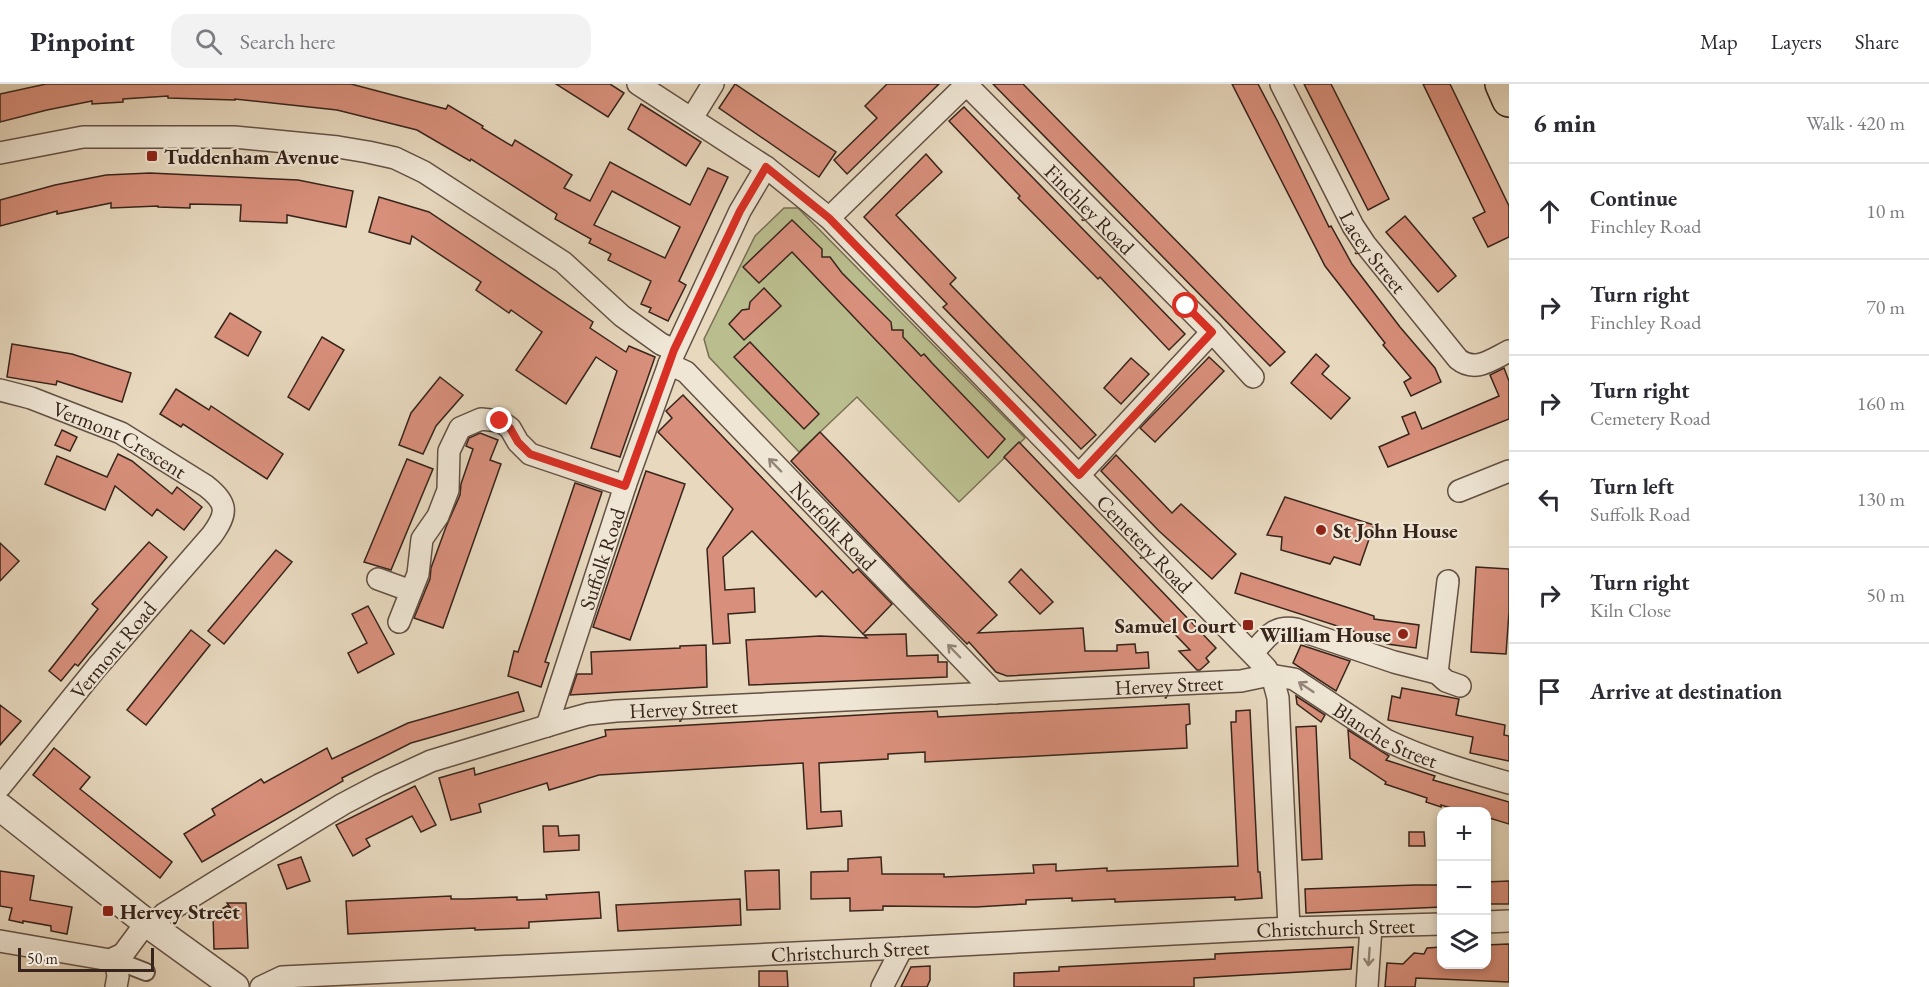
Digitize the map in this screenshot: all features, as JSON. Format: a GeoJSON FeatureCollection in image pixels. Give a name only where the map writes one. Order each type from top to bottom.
{"type":"FeatureCollection","features":[{"type":"Feature","properties":{"kind":"main road"},"geometry":{"type":"LineString","coordinates":[[1502,84],[1509,100]]}},
{"type":"Feature","properties":{"kind":"street","name":"Cemetery Road"},"geometry":{"type":"LineString","coordinates":[[638,84],[766,167],[829,218],[1253,653],[1270,675],[1278,698],[1289,928]]}},
{"type":"Feature","properties":{"kind":"street"},"geometry":{"type":"LineString","coordinates":[[692,118],[713,84]]}},
{"type":"Feature","properties":{"kind":"street","name":"Finchley Road"},"geometry":{"type":"LineString","coordinates":[[829,218],[966,84],[1212,332],[1253,377]]}},
{"type":"Feature","properties":{"kind":"street","name":"Lacey Street"},"geometry":{"type":"LineString","coordinates":[[1281,84],[1353,226],[1458,359],[1466,365],[1476,366],[1509,351]]}},
{"type":"Feature","properties":{"kind":"street"},"geometry":{"type":"LineString","coordinates":[[0,153],[83,137],[234,137],[338,147],[395,159],[424,172],[563,262],[622,316],[661,344],[671,357]]}},
{"type":"Feature","properties":{"kind":"street","name":"Suffolk Road"},"geometry":{"type":"LineString","coordinates":[[547,726],[625,486],[671,357],[740,211],[766,167]]}},
{"type":"Feature","properties":{"kind":"street"},"geometry":{"type":"LineString","coordinates":[[1079,475],[1212,332]]}},
{"type":"Feature","properties":{"kind":"street","name":"Norfolk Road"},"geometry":{"type":"LineString","coordinates":[[671,357],[994,693]]}},
{"type":"Feature","properties":{"kind":"street","name":"Vermont Crescent"},"geometry":{"type":"LineString","coordinates":[[0,390],[31,398],[121,433],[218,495],[224,512]]}},
{"type":"Feature","properties":{"kind":"street"},"geometry":{"type":"LineString","coordinates":[[399,622],[418,574],[422,539],[438,516],[448,490],[449,451],[460,428],[482,418],[500,421],[510,428],[518,442],[530,454],[625,486]]}},
{"type":"Feature","properties":{"kind":"street"},"geometry":{"type":"LineString","coordinates":[[1459,490],[1509,471]]}},
{"type":"Feature","properties":{"kind":"street","name":"Vermont Road"},"geometry":{"type":"LineString","coordinates":[[0,787],[97,667],[212,535],[222,521],[224,512]]}},
{"type":"Feature","properties":{"kind":"street"},"geometry":{"type":"LineString","coordinates":[[378,579],[411,591]]}},
{"type":"Feature","properties":{"kind":"street"},"geometry":{"type":"LineString","coordinates":[[1437,673],[1448,581]]}},
{"type":"Feature","properties":{"kind":"street"},"geometry":{"type":"LineString","coordinates":[[1253,653],[1272,633],[1286,627],[1394,662],[1437,673],[1446,681],[1460,686]]}},
{"type":"Feature","properties":{"kind":"street","name":"Hervey Street"},"geometry":{"type":"LineString","coordinates":[[122,962],[123,954],[148,925],[343,804],[425,764],[588,714],[1241,681],[1270,675]]}},
{"type":"Feature","properties":{"kind":"street","name":"Blanche Street"},"geometry":{"type":"LineString","coordinates":[[1270,675],[1294,679],[1386,740],[1401,747],[1434,761],[1509,783]]}},
{"type":"Feature","properties":{"kind":"street"},"geometry":{"type":"LineString","coordinates":[[0,807],[148,925],[235,987]]}},
{"type":"Feature","properties":{"kind":"street"},"geometry":{"type":"LineString","coordinates":[[1491,922],[1509,921]]}},
{"type":"Feature","properties":{"kind":"street","name":"Christchurch Street"},"geometry":{"type":"LineString","coordinates":[[261,987],[282,977],[1289,928],[1437,924]]}},
{"type":"Feature","properties":{"kind":"street"},"geometry":{"type":"LineString","coordinates":[[1367,987],[1371,927]]}},
{"type":"Feature","properties":{"kind":"street"},"geometry":{"type":"LineString","coordinates":[[0,941],[122,962],[146,972]]}},
{"type":"Feature","properties":{"kind":"street"},"geometry":{"type":"LineString","coordinates":[[882,987],[902,948]]}},
{"type":"Feature","properties":{"kind":"street"},"geometry":{"type":"LineString","coordinates":[[116,987],[122,962]]}},
{"type":"Feature","properties":{"kind":"green space"},"geometry":{"type":"Polygon","coordinates":[[[784,208],[798,208],[1025,438],[959,502],[857,397],[799,452],[709,357],[704,339],[755,236],[784,208]]]}},
{"type":"Feature","properties":{"kind":"building"},"geometry":{"type":"Polygon","coordinates":[[[46,84],[351,84],[446,109],[448,105],[512,146],[515,140],[572,175],[564,188],[590,201],[610,162],[690,205],[708,168],[728,177],[679,281],[686,285],[668,321],[649,312],[651,308],[641,304],[651,281],[608,260],[611,254],[589,243],[591,239],[555,219],[557,214],[471,159],[470,161],[417,130],[337,110],[235,99],[168,98],[168,96],[123,99],[123,102],[92,104],[92,101],[0,122],[0,94],[46,84]],[[612,191],[594,225],[665,258],[680,227],[612,191]]]}},
{"type":"Feature","properties":{"kind":"building"},"geometry":{"type":"Polygon","coordinates":[[[556,84],[610,84],[624,93],[608,117],[556,84]]]}},
{"type":"Feature","properties":{"kind":"building"},"geometry":{"type":"Polygon","coordinates":[[[735,84],[836,152],[819,177],[719,108],[735,84]]]}},
{"type":"Feature","properties":{"kind":"building"},"geometry":{"type":"Polygon","coordinates":[[[887,84],[939,84],[847,174],[834,160],[877,118],[865,106],[887,84]]]}},
{"type":"Feature","properties":{"kind":"building"},"geometry":{"type":"Polygon","coordinates":[[[993,84],[1023,84],[1285,352],[1270,366],[993,84]]]}},
{"type":"Feature","properties":{"kind":"building"},"geometry":{"type":"Polygon","coordinates":[[[1232,84],[1258,84],[1329,227],[1331,226],[1352,264],[1435,368],[1441,382],[1411,396],[1404,382],[1411,378],[1383,345],[1385,343],[1325,266],[1232,84]]]}},
{"type":"Feature","properties":{"kind":"building"},"geometry":{"type":"Polygon","coordinates":[[[1304,84],[1331,84],[1389,199],[1368,210],[1304,84]]]}},
{"type":"Feature","properties":{"kind":"building"},"geometry":{"type":"Polygon","coordinates":[[[1423,84],[1450,84],[1509,206],[1509,237],[1488,247],[1473,218],[1485,212],[1423,84]]]}},
{"type":"Feature","properties":{"kind":"building"},"geometry":{"type":"Polygon","coordinates":[[[641,104],[701,142],[686,166],[628,129],[641,104]]]}},
{"type":"Feature","properties":{"kind":"building"},"geometry":{"type":"Polygon","coordinates":[[[964,107],[1185,334],[1169,350],[1100,277],[1098,279],[1018,198],[1020,196],[949,121],[964,107]]]}},
{"type":"Feature","properties":{"kind":"building"},"geometry":{"type":"Polygon","coordinates":[[[926,154],[942,172],[896,215],[956,278],[950,284],[1096,435],[1081,449],[943,307],[947,304],[864,217],[926,154]]]}},
{"type":"Feature","properties":{"kind":"building"},"geometry":{"type":"Polygon","coordinates":[[[150,173],[298,180],[353,191],[346,227],[287,215],[287,223],[240,221],[241,205],[190,204],[190,208],[158,206],[111,208],[111,203],[57,214],[57,211],[0,226],[0,200],[55,185],[106,175],[150,173]]]}},
{"type":"Feature","properties":{"kind":"building"},"geometry":{"type":"Polygon","coordinates":[[[379,197],[429,212],[593,322],[590,328],[626,352],[629,346],[655,357],[620,457],[591,448],[617,371],[596,357],[566,404],[516,370],[542,332],[511,310],[509,313],[476,290],[481,282],[412,236],[410,244],[369,232],[379,197]]]}},
{"type":"Feature","properties":{"kind":"building"},"geometry":{"type":"Polygon","coordinates":[[[1405,216],[1456,276],[1438,292],[1386,232],[1405,216]]]}},
{"type":"Feature","properties":{"kind":"building"},"geometry":{"type":"Polygon","coordinates":[[[792,220],[822,249],[822,257],[830,257],[842,273],[891,322],[892,330],[903,330],[903,337],[921,356],[924,354],[1005,439],[988,458],[792,252],[759,283],[743,267],[792,220]]]}},
{"type":"Feature","properties":{"kind":"building"},"geometry":{"type":"Polygon","coordinates":[[[764,288],[781,306],[744,340],[729,324],[742,310],[749,309],[750,302],[764,288]]]}},
{"type":"Feature","properties":{"kind":"building"},"geometry":{"type":"Polygon","coordinates":[[[230,313],[261,332],[248,356],[215,337],[230,313]]]}},
{"type":"Feature","properties":{"kind":"building"},"geometry":{"type":"Polygon","coordinates":[[[322,337],[344,350],[309,410],[288,397],[322,337]]]}},
{"type":"Feature","properties":{"kind":"building"},"geometry":{"type":"Polygon","coordinates":[[[750,342],[819,414],[804,429],[734,357],[750,342]]]}},
{"type":"Feature","properties":{"kind":"building"},"geometry":{"type":"Polygon","coordinates":[[[12,344],[72,354],[131,373],[122,402],[57,381],[56,385],[7,377],[12,344]]]}},
{"type":"Feature","properties":{"kind":"building"},"geometry":{"type":"Polygon","coordinates":[[[1316,354],[1329,366],[1322,374],[1350,398],[1331,419],[1291,383],[1316,354]]]}},
{"type":"Feature","properties":{"kind":"building"},"geometry":{"type":"Polygon","coordinates":[[[1209,357],[1224,371],[1155,442],[1140,428],[1209,357]]]}},
{"type":"Feature","properties":{"kind":"building"},"geometry":{"type":"Polygon","coordinates":[[[1131,358],[1149,374],[1121,404],[1104,388],[1131,358]]]}},
{"type":"Feature","properties":{"kind":"building"},"geometry":{"type":"Polygon","coordinates":[[[1504,368],[1509,381],[1509,419],[1388,467],[1379,447],[1409,434],[1402,417],[1415,412],[1422,429],[1499,396],[1490,375],[1504,368]]]}},
{"type":"Feature","properties":{"kind":"building"},"geometry":{"type":"Polygon","coordinates":[[[440,377],[463,395],[436,426],[423,454],[399,445],[411,413],[440,377]]]}},
{"type":"Feature","properties":{"kind":"building"},"geometry":{"type":"Polygon","coordinates":[[[176,389],[209,410],[211,406],[283,454],[267,479],[183,424],[181,427],[160,414],[176,389]]]}},
{"type":"Feature","properties":{"kind":"building"},"geometry":{"type":"Polygon","coordinates":[[[683,395],[853,573],[858,569],[892,604],[863,634],[822,591],[816,597],[752,531],[723,557],[725,590],[754,588],[755,612],[728,614],[730,643],[713,644],[707,549],[733,509],[658,432],[672,418],[666,411],[683,395]]]}},
{"type":"Feature","properties":{"kind":"building"},"geometry":{"type":"Polygon","coordinates":[[[62,430],[77,437],[70,451],[55,445],[62,430]]]}},
{"type":"Feature","properties":{"kind":"building"},"geometry":{"type":"Polygon","coordinates":[[[820,432],[997,615],[978,633],[1083,628],[1085,651],[1117,651],[1117,645],[1135,644],[1136,653],[1148,652],[1149,668],[1007,676],[996,672],[969,642],[967,644],[910,587],[791,461],[820,432]]]}},
{"type":"Feature","properties":{"kind":"building"},"geometry":{"type":"Polygon","coordinates":[[[480,433],[498,440],[490,460],[501,464],[443,628],[414,618],[430,579],[431,568],[446,527],[460,495],[461,484],[473,449],[466,446],[469,438],[480,433]]]}},
{"type":"Feature","properties":{"kind":"building"},"geometry":{"type":"Polygon","coordinates":[[[1019,442],[1216,648],[1206,658],[1209,662],[1200,670],[1197,670],[1179,651],[1190,650],[1004,457],[1019,442]]]}},
{"type":"Feature","properties":{"kind":"building"},"geometry":{"type":"Polygon","coordinates":[[[118,454],[132,461],[172,494],[177,487],[202,507],[184,530],[157,509],[152,516],[115,486],[105,510],[45,484],[57,456],[107,477],[118,454]]]}},
{"type":"Feature","properties":{"kind":"building"},"geometry":{"type":"Polygon","coordinates":[[[1116,455],[1172,513],[1181,504],[1236,554],[1212,579],[1159,531],[1101,471],[1116,455]]]}},
{"type":"Feature","properties":{"kind":"building"},"geometry":{"type":"Polygon","coordinates":[[[407,459],[433,469],[391,570],[364,562],[407,459]]]}},
{"type":"Feature","properties":{"kind":"building"},"geometry":{"type":"Polygon","coordinates":[[[646,471],[685,484],[630,640],[593,627],[646,471]]]}},
{"type":"Feature","properties":{"kind":"building"},"geometry":{"type":"Polygon","coordinates":[[[575,483],[602,492],[545,662],[549,663],[541,687],[508,676],[514,651],[518,652],[575,483]]]}},
{"type":"Feature","properties":{"kind":"building","name":"St John House"},"geometry":{"type":"Polygon","coordinates":[[[1285,497],[1374,525],[1360,565],[1334,557],[1330,564],[1281,550],[1282,537],[1267,535],[1285,497]]]}},
{"type":"Feature","properties":{"kind":"building"},"geometry":{"type":"Polygon","coordinates":[[[149,542],[167,557],[78,666],[75,664],[61,681],[49,671],[98,609],[92,604],[149,542]]]}},
{"type":"Feature","properties":{"kind":"building"},"geometry":{"type":"Polygon","coordinates":[[[0,543],[19,561],[0,581],[0,543]]]}},
{"type":"Feature","properties":{"kind":"building"},"geometry":{"type":"Polygon","coordinates":[[[276,550],[292,562],[224,644],[208,631],[276,550]]]}},
{"type":"Feature","properties":{"kind":"building"},"geometry":{"type":"Polygon","coordinates":[[[1476,567],[1509,569],[1506,654],[1471,652],[1476,567]]]}},
{"type":"Feature","properties":{"kind":"building"},"geometry":{"type":"Polygon","coordinates":[[[1021,569],[1053,602],[1040,614],[1009,582],[1021,569]]]}},
{"type":"Feature","properties":{"kind":"building"},"geometry":{"type":"Polygon","coordinates":[[[1241,573],[1374,616],[1374,619],[1419,625],[1416,648],[1387,644],[1387,642],[1235,593],[1241,573]]]}},
{"type":"Feature","properties":{"kind":"building"},"geometry":{"type":"Polygon","coordinates":[[[368,606],[394,654],[358,673],[348,653],[367,643],[352,614],[368,606]]]}},
{"type":"Feature","properties":{"kind":"building"},"geometry":{"type":"Polygon","coordinates":[[[191,630],[210,645],[146,725],[127,710],[191,630]]]}},
{"type":"Feature","properties":{"kind":"building"},"geometry":{"type":"Polygon","coordinates":[[[906,634],[907,656],[938,655],[938,662],[947,662],[947,677],[749,685],[746,640],[820,636],[867,638],[864,635],[906,634]]]}},
{"type":"Feature","properties":{"kind":"building"},"geometry":{"type":"Polygon","coordinates":[[[706,645],[707,687],[570,695],[577,674],[592,674],[591,652],[706,645]]]}},
{"type":"Feature","properties":{"kind":"building"},"geometry":{"type":"Polygon","coordinates":[[[1301,645],[1350,661],[1336,691],[1293,663],[1301,645]]]}},
{"type":"Feature","properties":{"kind":"building"},"geometry":{"type":"Polygon","coordinates":[[[1402,688],[1459,699],[1456,715],[1505,725],[1504,735],[1509,736],[1509,761],[1470,753],[1473,737],[1388,720],[1392,696],[1400,698],[1402,688]]]}},
{"type":"Feature","properties":{"kind":"building"},"geometry":{"type":"Polygon","coordinates":[[[518,692],[524,711],[411,743],[342,778],[343,781],[202,862],[184,834],[215,815],[212,809],[261,779],[264,783],[327,748],[332,759],[408,723],[518,692]]]}},
{"type":"Feature","properties":{"kind":"building"},"geometry":{"type":"Polygon","coordinates":[[[1296,696],[1325,715],[1321,722],[1297,704],[1296,696]]]}},
{"type":"Feature","properties":{"kind":"building"},"geometry":{"type":"Polygon","coordinates":[[[1189,704],[1190,724],[1186,725],[1187,748],[925,762],[925,752],[888,754],[888,759],[819,763],[821,812],[841,811],[842,826],[807,829],[803,763],[599,775],[549,790],[547,783],[479,804],[481,812],[451,820],[439,778],[474,768],[475,775],[606,736],[605,730],[937,711],[938,717],[1189,704]]]}},
{"type":"Feature","properties":{"kind":"building"},"geometry":{"type":"Polygon","coordinates":[[[0,705],[21,721],[0,745],[0,705]]]}},
{"type":"Feature","properties":{"kind":"building"},"geometry":{"type":"Polygon","coordinates":[[[1250,710],[1258,872],[1260,872],[1262,898],[1115,902],[1115,899],[1072,901],[1072,898],[1026,900],[1026,904],[976,907],[883,906],[883,910],[850,911],[850,898],[811,899],[811,872],[848,871],[848,859],[881,857],[882,874],[944,874],[944,877],[1034,873],[1033,865],[1056,864],[1056,871],[1238,866],[1231,722],[1236,722],[1236,711],[1250,710]]]}},
{"type":"Feature","properties":{"kind":"building"},"geometry":{"type":"Polygon","coordinates":[[[1316,726],[1322,859],[1302,860],[1296,727],[1316,726]]]}},
{"type":"Feature","properties":{"kind":"building"},"geometry":{"type":"Polygon","coordinates":[[[1348,730],[1389,756],[1386,760],[1435,776],[1433,780],[1509,802],[1509,824],[1491,819],[1491,807],[1441,805],[1441,807],[1426,802],[1427,798],[1385,784],[1386,782],[1350,758],[1348,730]]]}},
{"type":"Feature","properties":{"kind":"building"},"geometry":{"type":"Polygon","coordinates":[[[54,748],[90,777],[80,789],[172,862],[160,878],[33,775],[54,748]]]}},
{"type":"Feature","properties":{"kind":"building"},"geometry":{"type":"Polygon","coordinates":[[[415,786],[436,825],[421,832],[412,816],[366,839],[370,846],[353,856],[336,825],[415,786]]]}},
{"type":"Feature","properties":{"kind":"building"},"geometry":{"type":"Polygon","coordinates":[[[543,826],[558,826],[559,836],[579,835],[579,850],[544,852],[543,826]]]}},
{"type":"Feature","properties":{"kind":"building"},"geometry":{"type":"Polygon","coordinates":[[[1409,832],[1424,832],[1425,846],[1409,846],[1409,832]]]}},
{"type":"Feature","properties":{"kind":"building"},"geometry":{"type":"Polygon","coordinates":[[[301,857],[310,881],[287,889],[278,865],[301,857]]]}},
{"type":"Feature","properties":{"kind":"building"},"geometry":{"type":"Polygon","coordinates":[[[779,870],[780,909],[747,910],[745,871],[779,870]]]}},
{"type":"Feature","properties":{"kind":"building"},"geometry":{"type":"Polygon","coordinates":[[[0,871],[34,876],[30,900],[72,907],[67,934],[51,931],[51,926],[9,920],[12,908],[0,906],[0,871]]]}},
{"type":"Feature","properties":{"kind":"building"},"geometry":{"type":"Polygon","coordinates":[[[1509,881],[1509,904],[1491,904],[1491,882],[1509,881]]]}},
{"type":"Feature","properties":{"kind":"building"},"geometry":{"type":"Polygon","coordinates":[[[1437,885],[1437,907],[1306,913],[1305,889],[1437,885]]]}},
{"type":"Feature","properties":{"kind":"building"},"geometry":{"type":"Polygon","coordinates":[[[599,892],[601,918],[529,922],[529,928],[348,934],[346,901],[451,896],[451,899],[517,897],[517,900],[547,899],[546,895],[599,892]]]}},
{"type":"Feature","properties":{"kind":"building"},"geometry":{"type":"Polygon","coordinates":[[[740,899],[741,925],[618,931],[616,905],[740,899]]]}},
{"type":"Feature","properties":{"kind":"building"},"geometry":{"type":"Polygon","coordinates":[[[227,903],[246,903],[248,948],[214,949],[213,914],[227,906],[232,910],[227,903]]]}},
{"type":"Feature","properties":{"kind":"building"},"geometry":{"type":"Polygon","coordinates":[[[1509,944],[1509,982],[1416,978],[1415,987],[1385,987],[1387,963],[1403,964],[1414,953],[1424,954],[1427,948],[1437,947],[1437,969],[1491,969],[1491,945],[1509,944]]]}},
{"type":"Feature","properties":{"kind":"building"},"geometry":{"type":"Polygon","coordinates":[[[1353,947],[1351,969],[1194,978],[1194,987],[1014,987],[1014,973],[1059,971],[1059,967],[1215,959],[1215,954],[1353,947]]]}},
{"type":"Feature","properties":{"kind":"building"},"geometry":{"type":"Polygon","coordinates":[[[930,966],[930,980],[927,987],[901,987],[911,967],[930,966]]]}},
{"type":"Feature","properties":{"kind":"building"},"geometry":{"type":"Polygon","coordinates":[[[759,971],[787,971],[788,987],[759,987],[759,971]]]}},
{"type":"Feature","properties":{"kind":"place","name":"Tuddenham Avenue"},"geometry":{"type":"Point","coordinates":[152,156]}},
{"type":"Feature","properties":{"kind":"place","name":"St John House"},"geometry":{"type":"Point","coordinates":[1321,530]}},
{"type":"Feature","properties":{"kind":"place","name":"Samuel Court"},"geometry":{"type":"Point","coordinates":[1248,625]}},
{"type":"Feature","properties":{"kind":"place","name":"William House"},"geometry":{"type":"Point","coordinates":[1403,634]}},
{"type":"Feature","properties":{"kind":"place","name":"Hervey Street"},"geometry":{"type":"Point","coordinates":[108,911]}},
{"type":"Feature","properties":{"kind":"route"},"geometry":{"type":"LineString","coordinates":[[500,421],[510,428],[518,442],[530,454],[625,486],[674,350],[740,211],[755,182],[766,167],[829,218],[1079,475],[1212,332],[1186,306]]}}]}
